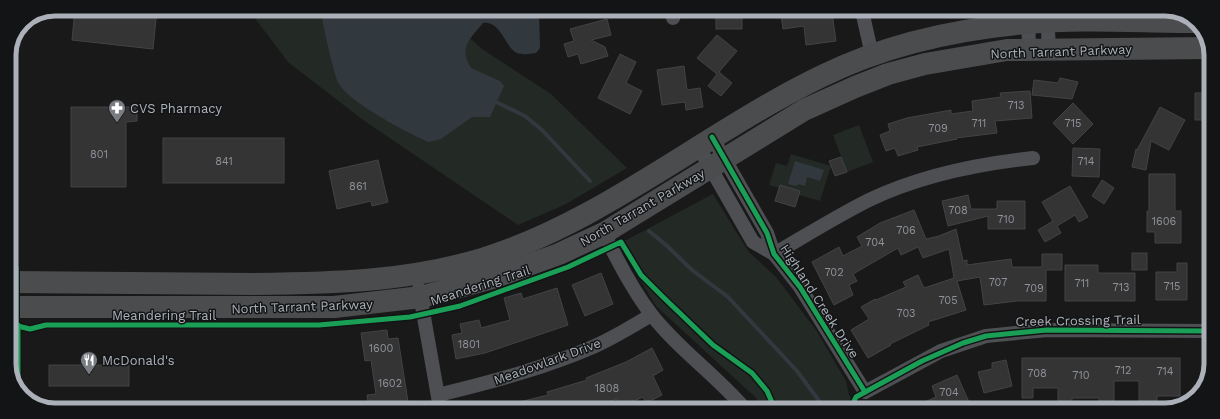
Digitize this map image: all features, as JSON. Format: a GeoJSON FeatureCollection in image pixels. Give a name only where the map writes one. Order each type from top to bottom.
{"type":"FeatureCollection","features":[{"type":"Feature","properties":{"kind":"main road","name":"North Tarrant Parkway"},"geometry":{"type":"LineString","coordinates":[[16,282],[203,284],[372,281],[417,274],[481,260],[546,234],[614,198],[705,142],[823,75],[872,55],[942,36],[1038,17],[1185,22]]}},
{"type":"Feature","properties":{"kind":"main road","name":"North Tarrant Parkway"},"geometry":{"type":"LineString","coordinates":[[16,308],[334,307],[389,302],[421,297],[496,277],[559,254],[604,233],[804,110],[849,89],[888,74],[925,64],[1007,50],[1203,48]]}},
{"type":"Feature","properties":{"kind":"main road"},"geometry":{"type":"LineString","coordinates":[[202,308],[203,284]]}},
{"type":"Feature","properties":{"kind":"street"},"geometry":{"type":"LineString","coordinates":[[863,16],[872,55]]}},
{"type":"Feature","properties":{"kind":"street"},"geometry":{"type":"LineString","coordinates":[[1038,17],[1039,49]]}},
{"type":"Feature","properties":{"kind":"street"},"geometry":{"type":"LineString","coordinates":[[1038,17],[1039,49]]}},
{"type":"Feature","properties":{"kind":"street","name":"Highland Creek Drive"},"geometry":{"type":"LineString","coordinates":[[705,142],[717,163],[753,242],[774,254],[800,287],[865,392]]}},
{"type":"Feature","properties":{"kind":"street"},"geometry":{"type":"LineString","coordinates":[[774,254],[868,200],[896,188],[956,170],[991,163],[1033,158]]}},
{"type":"Feature","properties":{"kind":"street"},"geometry":{"type":"LineString","coordinates":[[604,233],[635,291],[651,315],[677,343],[740,403]]}},
{"type":"Feature","properties":{"kind":"street"},"geometry":{"type":"LineString","coordinates":[[417,274],[439,402]]}},
{"type":"Feature","properties":{"kind":"street","name":"Meadowlark Drive"},"geometry":{"type":"LineString","coordinates":[[439,402],[483,384],[562,359],[596,346],[651,315]]}},
{"type":"Feature","properties":{"kind":"street","name":"Creek Crossing Trail"},"geometry":{"type":"LineString","coordinates":[[865,392],[941,351],[986,336],[1047,330],[1204,331]]}},
{"type":"Feature","properties":{"kind":"shaded area"},"geometry":{"type":"Polygon","coordinates":[[[253,16],[446,16],[482,49],[551,94],[627,168],[566,204],[518,225],[363,120],[288,62],[253,16]]]}},
{"type":"Feature","properties":{"kind":"shaded area"},"geometry":{"type":"Polygon","coordinates":[[[322,16],[539,16],[540,48],[536,53],[517,53],[509,46],[499,30],[489,23],[483,23],[467,44],[466,54],[467,61],[471,68],[500,81],[504,86],[490,117],[472,117],[441,139],[429,142],[380,117],[354,100],[345,91],[337,80],[322,16]]]}},
{"type":"Feature","properties":{"kind":"shaded area"},"geometry":{"type":"Polygon","coordinates":[[[859,125],[873,162],[847,172],[833,135],[859,125]]]}},
{"type":"Feature","properties":{"kind":"shaded area"},"geometry":{"type":"Polygon","coordinates":[[[791,154],[831,166],[820,201],[799,195],[795,207],[775,201],[779,188],[769,185],[776,163],[787,166],[791,154]]]}},
{"type":"Feature","properties":{"kind":"shaded area"},"geometry":{"type":"Polygon","coordinates":[[[795,161],[824,170],[820,181],[807,177],[805,186],[788,184],[795,161]]]}},
{"type":"Feature","properties":{"kind":"shaded area"},"geometry":{"type":"Polygon","coordinates":[[[713,194],[748,251],[776,277],[816,330],[846,381],[849,395],[856,403],[760,403],[755,397],[656,306],[619,244],[713,194]]]}},
{"type":"Feature","properties":{"kind":"building"},"geometry":{"type":"Polygon","coordinates":[[[74,16],[156,16],[153,49],[72,40],[74,16]]]}},
{"type":"Feature","properties":{"kind":"building"},"geometry":{"type":"Polygon","coordinates":[[[716,16],[742,16],[742,29],[716,29],[716,16]]]}},
{"type":"Feature","properties":{"kind":"building"},"geometry":{"type":"Polygon","coordinates":[[[781,16],[832,16],[836,41],[806,45],[804,26],[783,29],[781,16]]]}},
{"type":"Feature","properties":{"kind":"building"},"geometry":{"type":"Polygon","coordinates":[[[607,19],[611,35],[591,40],[605,47],[608,56],[581,64],[578,54],[568,57],[564,44],[574,41],[570,29],[607,19]]]}},
{"type":"Feature","properties":{"kind":"building"},"geometry":{"type":"Polygon","coordinates":[[[717,35],[737,51],[719,72],[732,83],[721,96],[708,86],[717,74],[697,58],[717,35]]]}},
{"type":"Feature","properties":{"kind":"building"},"geometry":{"type":"Polygon","coordinates":[[[620,54],[636,62],[626,83],[642,91],[630,114],[598,98],[620,54]]]}},
{"type":"Feature","properties":{"kind":"building"},"geometry":{"type":"Polygon","coordinates":[[[684,66],[687,90],[700,88],[703,107],[686,110],[685,102],[662,105],[657,70],[684,66]]]}},
{"type":"Feature","properties":{"kind":"building"},"geometry":{"type":"Polygon","coordinates":[[[1060,78],[1078,82],[1072,99],[1032,95],[1034,80],[1058,83],[1060,78]]]}},
{"type":"Feature","properties":{"kind":"building"},"geometry":{"type":"Polygon","coordinates":[[[1030,91],[1032,118],[995,121],[997,133],[956,138],[957,139],[917,147],[918,150],[898,156],[895,148],[886,151],[880,135],[890,131],[888,124],[907,118],[951,110],[951,114],[973,111],[972,101],[1001,97],[1000,93],[1030,91]]]}},
{"type":"Feature","properties":{"kind":"building"},"geometry":{"type":"Polygon","coordinates":[[[1195,93],[1204,93],[1204,120],[1195,120],[1195,93]]]}},
{"type":"Feature","properties":{"kind":"building"},"geometry":{"type":"Polygon","coordinates":[[[1073,103],[1093,124],[1073,144],[1053,123],[1073,103]]]}},
{"type":"Feature","properties":{"kind":"building","name":"CVS Pharmacy"},"geometry":{"type":"Polygon","coordinates":[[[71,107],[137,107],[137,121],[126,122],[126,187],[71,187],[71,107]]]}},
{"type":"Feature","properties":{"kind":"building"},"geometry":{"type":"Polygon","coordinates":[[[1160,107],[1185,120],[1169,150],[1151,141],[1146,170],[1132,167],[1136,149],[1137,150],[1160,107]]]}},
{"type":"Feature","properties":{"kind":"building"},"geometry":{"type":"Polygon","coordinates":[[[163,138],[284,138],[284,183],[163,183],[163,138]]]}},
{"type":"Feature","properties":{"kind":"building"},"geometry":{"type":"Polygon","coordinates":[[[1073,148],[1100,149],[1099,177],[1072,176],[1073,148]]]}},
{"type":"Feature","properties":{"kind":"building"},"geometry":{"type":"Polygon","coordinates":[[[841,157],[847,172],[835,176],[829,161],[841,157]]]}},
{"type":"Feature","properties":{"kind":"building"},"geometry":{"type":"Polygon","coordinates":[[[378,160],[388,202],[372,206],[371,201],[337,209],[329,171],[378,160]]]}},
{"type":"Feature","properties":{"kind":"building"},"geometry":{"type":"Polygon","coordinates":[[[1149,174],[1175,174],[1175,211],[1181,211],[1181,243],[1155,243],[1155,232],[1147,232],[1147,211],[1149,211],[1149,174]]]}},
{"type":"Feature","properties":{"kind":"building"},"geometry":{"type":"Polygon","coordinates":[[[1102,180],[1114,188],[1104,204],[1092,196],[1102,180]]]}},
{"type":"Feature","properties":{"kind":"building"},"geometry":{"type":"Polygon","coordinates":[[[780,185],[800,191],[795,207],[775,201],[780,185]]]}},
{"type":"Feature","properties":{"kind":"building"},"geometry":{"type":"Polygon","coordinates":[[[1070,186],[1088,217],[1079,222],[1075,215],[1057,226],[1061,233],[1045,242],[1038,230],[1053,221],[1042,202],[1070,186]]]}},
{"type":"Feature","properties":{"kind":"building"},"geometry":{"type":"Polygon","coordinates":[[[968,195],[971,209],[997,209],[997,201],[1025,201],[1025,229],[988,229],[988,216],[948,226],[942,201],[968,195]]]}},
{"type":"Feature","properties":{"kind":"building"},"geometry":{"type":"Polygon","coordinates":[[[914,210],[926,239],[939,236],[956,229],[963,261],[967,260],[967,265],[1011,259],[1012,267],[1042,267],[1042,254],[1062,254],[1062,270],[1046,270],[1046,301],[1017,301],[984,305],[980,277],[957,281],[966,310],[928,322],[929,325],[890,344],[891,345],[868,358],[851,330],[869,319],[861,307],[875,299],[876,300],[906,287],[903,282],[918,275],[924,288],[954,278],[949,249],[923,258],[918,247],[901,255],[898,248],[853,274],[857,281],[849,285],[853,295],[834,305],[812,262],[839,247],[843,256],[862,246],[857,237],[880,223],[914,210]]]}},
{"type":"Feature","properties":{"kind":"building"},"geometry":{"type":"Polygon","coordinates":[[[1132,253],[1147,253],[1147,270],[1132,270],[1132,253]]]}},
{"type":"Feature","properties":{"kind":"building"},"geometry":{"type":"Polygon","coordinates":[[[1177,263],[1187,263],[1187,300],[1156,300],[1156,272],[1177,272],[1177,263]]]}},
{"type":"Feature","properties":{"kind":"building"},"geometry":{"type":"Polygon","coordinates":[[[1065,265],[1098,265],[1098,273],[1135,273],[1135,301],[1065,301],[1065,265]]]}},
{"type":"Feature","properties":{"kind":"building"},"geometry":{"type":"Polygon","coordinates":[[[601,273],[613,304],[585,316],[572,285],[601,273]]]}},
{"type":"Feature","properties":{"kind":"building"},"geometry":{"type":"Polygon","coordinates":[[[557,288],[568,325],[485,353],[456,359],[452,335],[462,333],[460,324],[479,320],[481,328],[510,320],[504,298],[521,293],[523,299],[557,288]]]}},
{"type":"Feature","properties":{"kind":"building"},"geometry":{"type":"Polygon","coordinates":[[[387,330],[388,339],[398,338],[408,403],[368,403],[367,395],[376,394],[371,360],[365,361],[361,333],[387,330]]]}},
{"type":"Feature","properties":{"kind":"building"},"geometry":{"type":"Polygon","coordinates":[[[652,348],[663,370],[653,376],[662,395],[646,403],[643,397],[629,403],[618,403],[617,399],[607,403],[515,403],[548,395],[547,392],[587,380],[586,378],[626,362],[652,348]]]}},
{"type":"Feature","properties":{"kind":"building"},"geometry":{"type":"Polygon","coordinates":[[[1022,358],[1180,358],[1180,396],[1157,396],[1157,403],[1139,403],[1139,381],[1114,381],[1114,403],[1099,403],[1099,398],[1072,398],[1072,403],[1058,403],[1058,388],[1033,388],[1033,398],[1022,398],[1022,358]]]}},
{"type":"Feature","properties":{"kind":"building"},"geometry":{"type":"Polygon","coordinates":[[[1006,360],[1012,386],[984,393],[978,372],[992,369],[992,363],[1006,360]]]}},
{"type":"Feature","properties":{"kind":"building","name":"McDonald's"},"geometry":{"type":"Polygon","coordinates":[[[49,365],[129,365],[129,386],[49,386],[49,365]]]}},
{"type":"Feature","properties":{"kind":"building"},"geometry":{"type":"Polygon","coordinates":[[[957,375],[969,402],[922,403],[936,397],[932,386],[957,375]]]}},
{"type":"Feature","properties":{"kind":"waterway"},"geometry":{"type":"LineString","coordinates":[[492,100],[525,116],[542,130],[590,181]]}},
{"type":"Feature","properties":{"kind":"waterway"},"geometry":{"type":"LineString","coordinates":[[649,231],[692,270],[728,297],[797,371],[821,403]]}},
{"type":"Feature","properties":{"kind":"cycle path"},"geometry":{"type":"LineString","coordinates":[[712,137],[767,233],[774,254],[800,287],[865,392]]}},
{"type":"Feature","properties":{"kind":"cycle path","name":"Meandering Trail"},"geometry":{"type":"LineString","coordinates":[[16,326],[30,329],[46,325],[319,325],[410,317],[460,306],[568,267],[621,242],[641,275],[713,345],[752,373],[767,391],[772,403]]}},
{"type":"Feature","properties":{"kind":"cycle path"},"geometry":{"type":"LineString","coordinates":[[16,267],[16,325]]}},
{"type":"Feature","properties":{"kind":"cycle path"},"geometry":{"type":"LineString","coordinates":[[18,325],[18,376]]}},
{"type":"Feature","properties":{"kind":"cycle path"},"geometry":{"type":"LineString","coordinates":[[853,403],[856,397],[922,361],[963,343],[986,336],[1047,330],[1204,331]]}},
{"type":"Feature","properties":{"kind":"place","name":"CVS Pharmacy"},"geometry":{"type":"Point","coordinates":[117,123]}},
{"type":"Feature","properties":{"kind":"place","name":"McDonald's"},"geometry":{"type":"Point","coordinates":[89,375]}}]}
